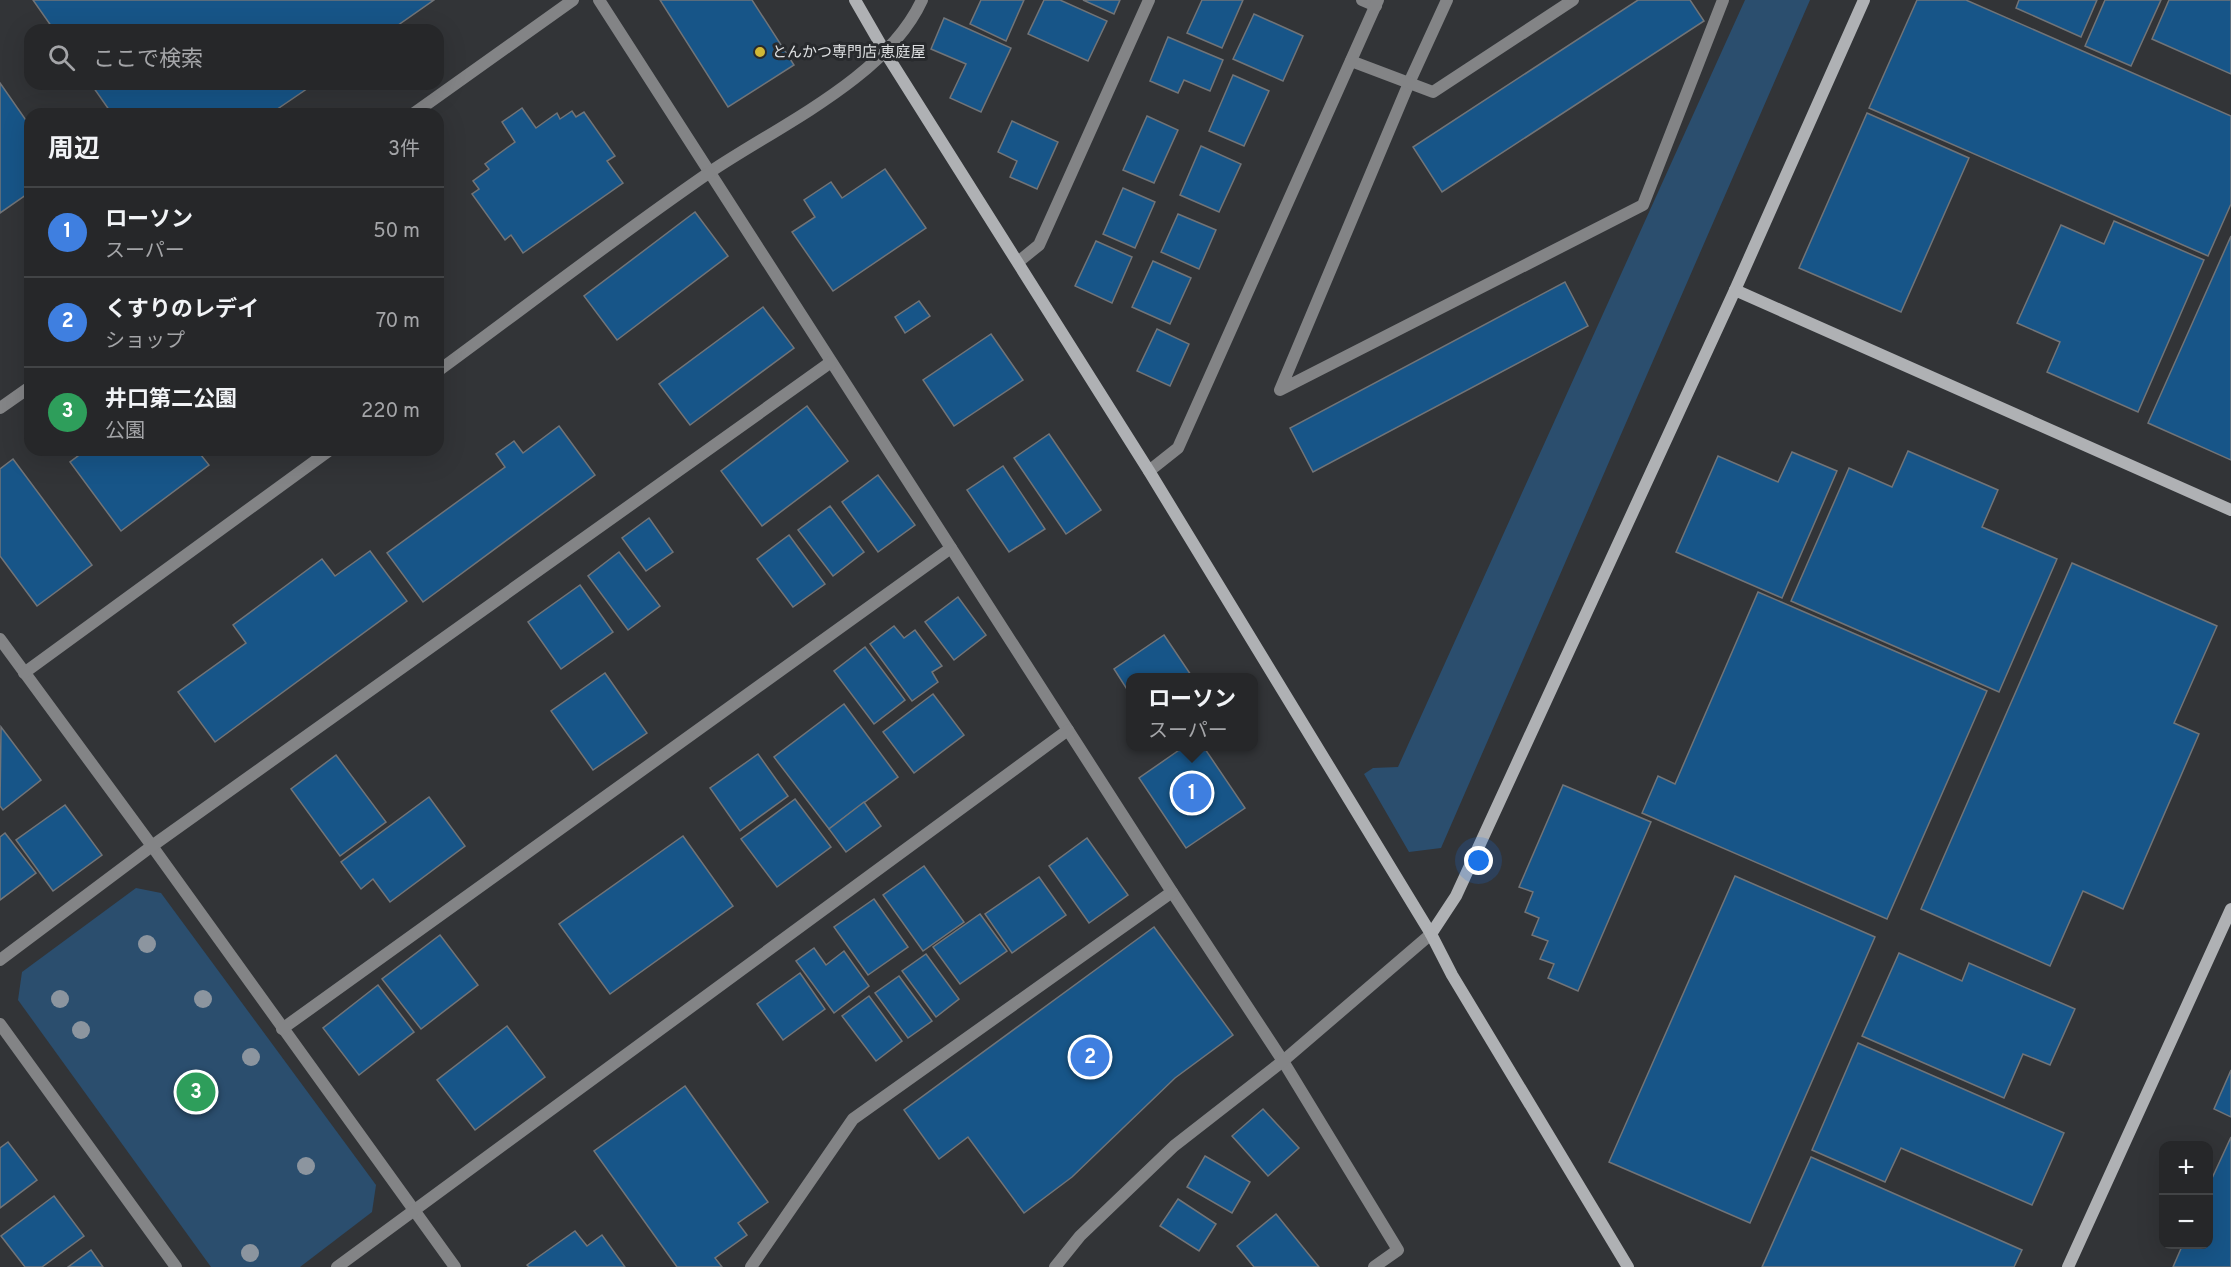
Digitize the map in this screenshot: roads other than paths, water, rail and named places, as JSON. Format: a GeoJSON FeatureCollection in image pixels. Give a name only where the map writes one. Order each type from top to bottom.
{"type":"FeatureCollection","features":[{"type":"Feature","properties":{"kind":"street"},"geometry":{"type":"LineString","coordinates":[[421,108],[573,0]]}},
{"type":"Feature","properties":{"kind":"street"},"geometry":{"type":"LineString","coordinates":[[599,0],[1283,1061],[1398,1250],[1374,1267]]}},
{"type":"Feature","properties":{"kind":"street"},"geometry":{"type":"LineString","coordinates":[[855,0],[885,52],[1149,471],[1431,934],[1452,975],[1628,1267]]}},
{"type":"Feature","properties":{"kind":"street"},"geometry":{"type":"LineString","coordinates":[[444,367],[710,172],[859,77],[914,19],[922,0]]}},
{"type":"Feature","properties":{"kind":"street"},"geometry":{"type":"LineString","coordinates":[[1018,262],[1039,245],[1149,0]]}},
{"type":"Feature","properties":{"kind":"street"},"geometry":{"type":"LineString","coordinates":[[1149,471],[1178,448],[1377,3],[1362,0]]}},
{"type":"Feature","properties":{"kind":"street"},"geometry":{"type":"LineString","coordinates":[[1447,0],[1409,83],[1280,390],[1643,205],[1723,0]]}},
{"type":"Feature","properties":{"kind":"street"},"geometry":{"type":"LineString","coordinates":[[1351,61],[1432,92],[1573,0]]}},
{"type":"Feature","properties":{"kind":"street"},"geometry":{"type":"LineString","coordinates":[[1055,1267],[1080,1236],[1174,1146],[1283,1061],[1431,934],[1456,896],[1735,290],[1864,0]]}},
{"type":"Feature","properties":{"kind":"street"},"geometry":{"type":"LineString","coordinates":[[1735,290],[2231,510]]}},
{"type":"Feature","properties":{"kind":"street"},"geometry":{"type":"LineString","coordinates":[[0,960],[152,846],[831,362]]}},
{"type":"Feature","properties":{"kind":"street"},"geometry":{"type":"LineString","coordinates":[[0,408],[24,391]]}},
{"type":"Feature","properties":{"kind":"street"},"geometry":{"type":"LineString","coordinates":[[24,673],[322,456]]}},
{"type":"Feature","properties":{"kind":"street"},"geometry":{"type":"LineString","coordinates":[[282,1029],[951,548]]}},
{"type":"Feature","properties":{"kind":"street"},"geometry":{"type":"LineString","coordinates":[[0,639],[455,1267]]}},
{"type":"Feature","properties":{"kind":"street"},"geometry":{"type":"LineString","coordinates":[[337,1267],[1068,730]]}},
{"type":"Feature","properties":{"kind":"street"},"geometry":{"type":"LineString","coordinates":[[751,1267],[853,1119],[1172,892]]}},
{"type":"Feature","properties":{"kind":"street"},"geometry":{"type":"LineString","coordinates":[[2068,1267],[2231,909]]}},
{"type":"Feature","properties":{"kind":"street"},"geometry":{"type":"LineString","coordinates":[[0,1024],[176,1267]]}},
{"type":"Feature","properties":{"kind":"place","name":"とんかつ専門店 恵庭屋"},"geometry":{"type":"Point","coordinates":[760,52]}},
{"type":"Feature","properties":{"kind":"place","name":"ローソン"},"geometry":{"type":"Point","coordinates":[1192,793]}},
{"type":"Feature","properties":{"kind":"place","name":"くすりのレデイ"},"geometry":{"type":"Point","coordinates":[1090,1057]}},
{"type":"Feature","properties":{"kind":"place","name":"井口第二公園"},"geometry":{"type":"Point","coordinates":[196,1092]}}]}
